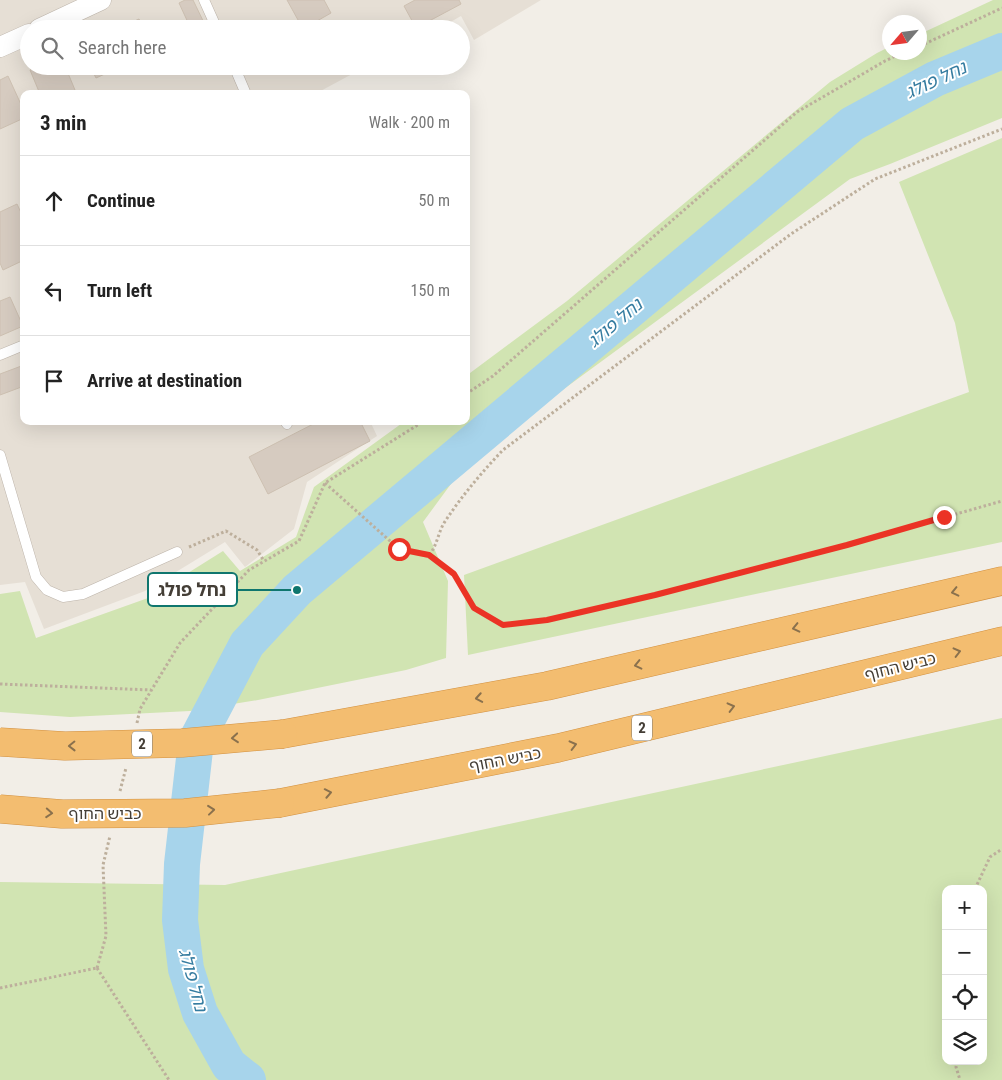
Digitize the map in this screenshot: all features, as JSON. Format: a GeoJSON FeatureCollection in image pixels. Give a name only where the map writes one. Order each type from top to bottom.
{"type":"FeatureCollection","features":[{"type":"Feature","properties":{"kind":"highway","name":"2"},"geometry":{"type":"LineString","coordinates":[[0,742],[65,746],[182,743],[283,734],[547,686],[1002,581]]}},
{"type":"Feature","properties":{"kind":"highway","name":"כביש החוף"},"geometry":{"type":"LineString","coordinates":[[0,809],[62,814],[185,813],[280,803],[558,748],[1002,642]]}},
{"type":"Feature","properties":{"kind":"street"},"geometry":{"type":"LineString","coordinates":[[58,20],[101,0]]}},
{"type":"Feature","properties":{"kind":"street"},"geometry":{"type":"LineString","coordinates":[[0,47],[20,38]]}},
{"type":"Feature","properties":{"kind":"lane"},"geometry":{"type":"LineString","coordinates":[[204,0],[213,20]]}},
{"type":"Feature","properties":{"kind":"lane"},"geometry":{"type":"LineString","coordinates":[[238,75],[244,90]]}},
{"type":"Feature","properties":{"kind":"lane"},"geometry":{"type":"LineString","coordinates":[[0,355],[20,347]]}},
{"type":"Feature","properties":{"kind":"lane"},"geometry":{"type":"LineString","coordinates":[[0,455],[36,577],[47,590],[63,597],[83,594],[177,552]]}},
{"type":"Feature","properties":{"kind":"path"},"geometry":{"type":"LineString","coordinates":[[927,43],[1002,8]]}},
{"type":"Feature","properties":{"kind":"path"},"geometry":{"type":"LineString","coordinates":[[470,391],[500,370],[797,112],[887,60]]}},
{"type":"Feature","properties":{"kind":"path"},"geometry":{"type":"LineString","coordinates":[[429,555],[433,550],[442,525],[474,482],[502,450],[791,234],[875,178],[1002,129]]}},
{"type":"Feature","properties":{"kind":"path"},"geometry":{"type":"LineString","coordinates":[[135,728],[140,709],[180,643],[249,570],[299,541],[324,483],[418,425]]}},
{"type":"Feature","properties":{"kind":"path"},"geometry":{"type":"LineString","coordinates":[[324,483],[399,549],[429,555],[454,574],[474,608],[503,625],[547,620],[655,595],[1002,502]]}},
{"type":"Feature","properties":{"kind":"path"},"geometry":{"type":"LineString","coordinates":[[177,552],[226,531],[257,550],[264,561]]}},
{"type":"Feature","properties":{"kind":"path"},"geometry":{"type":"LineString","coordinates":[[0,684],[151,690]]}},
{"type":"Feature","properties":{"kind":"path"},"geometry":{"type":"LineString","coordinates":[[119,796],[126,767]]}},
{"type":"Feature","properties":{"kind":"path"},"geometry":{"type":"LineString","coordinates":[[96,968],[106,936],[103,864],[110,835]]}},
{"type":"Feature","properties":{"kind":"path"},"geometry":{"type":"LineString","coordinates":[[977,885],[990,857],[1002,849]]}},
{"type":"Feature","properties":{"kind":"path"},"geometry":{"type":"LineString","coordinates":[[0,988],[96,968]]}},
{"type":"Feature","properties":{"kind":"path"},"geometry":{"type":"LineString","coordinates":[[96,968],[169,1080]]}},
{"type":"Feature","properties":{"kind":"path"},"geometry":{"type":"LineString","coordinates":[[956,1065],[960,1080]]}},
{"type":"Feature","properties":{"kind":"shaded area"},"geometry":{"type":"Polygon","coordinates":[[[0,0],[541,0],[474,40],[470,33],[470,20],[463,20],[461,16],[454,20],[20,20],[20,75],[350,75],[322,90],[20,90],[20,425],[372,425],[377,436],[307,482],[294,529],[245,567],[225,542],[145,591],[44,629],[25,582],[0,585],[0,0]]]}},
{"type":"Feature","properties":{"kind":"green space"},"geometry":{"type":"Polygon","coordinates":[[[993,0],[1002,0],[1002,118],[850,179],[470,458],[423,522],[448,581],[446,658],[406,670],[258,700],[190,711],[70,717],[0,712],[0,594],[20,591],[36,638],[148,598],[223,551],[240,571],[296,537],[314,487],[399,425],[470,425],[470,373],[567,301],[830,82],[882,50],[882,60],[927,60],[927,31],[993,0]]]}},
{"type":"Feature","properties":{"kind":"green space"},"geometry":{"type":"Polygon","coordinates":[[[1002,138],[1002,542],[468,655],[464,575],[969,392],[955,323],[899,182],[1002,138]]]}},
{"type":"Feature","properties":{"kind":"green space"},"geometry":{"type":"Polygon","coordinates":[[[1002,718],[1002,1080],[0,1080],[0,882],[225,885],[1002,718]]]}},
{"type":"Feature","properties":{"kind":"building"},"geometry":{"type":"Polygon","coordinates":[[[185,0],[193,0],[203,20],[187,20],[179,3],[185,0]]]}},
{"type":"Feature","properties":{"kind":"building"},"geometry":{"type":"Polygon","coordinates":[[[287,0],[324,0],[331,13],[319,20],[298,20],[287,0]]]}},
{"type":"Feature","properties":{"kind":"building"},"geometry":{"type":"Polygon","coordinates":[[[415,0],[459,0],[461,4],[431,20],[412,20],[404,6],[415,0]]]}},
{"type":"Feature","properties":{"kind":"building"},"geometry":{"type":"Polygon","coordinates":[[[32,75],[69,75],[75,90],[38,90],[32,75]]]}},
{"type":"Feature","properties":{"kind":"building"},"geometry":{"type":"Polygon","coordinates":[[[8,76],[20,102],[20,120],[0,129],[0,80],[8,76]]]}},
{"type":"Feature","properties":{"kind":"building"},"geometry":{"type":"Polygon","coordinates":[[[17,204],[20,210],[20,262],[3,270],[0,263],[0,212],[17,204]]]}},
{"type":"Feature","properties":{"kind":"building"},"geometry":{"type":"Polygon","coordinates":[[[10,297],[20,319],[20,327],[0,336],[0,301],[10,297]]]}},
{"type":"Feature","properties":{"kind":"building"},"geometry":{"type":"Polygon","coordinates":[[[20,366],[20,388],[0,395],[0,374],[20,366]]]}},
{"type":"Feature","properties":{"kind":"building"},"geometry":{"type":"Polygon","coordinates":[[[311,425],[362,425],[370,441],[268,494],[249,457],[311,425]]]}},
{"type":"Feature","properties":{"kind":"waterway","name":"נחל פולג"},"geometry":{"type":"LineString","coordinates":[[248,1080],[229,1065],[200,1013],[186,969],[180,920],[182,864],[196,741],[247,644],[297,590],[852,124],[935,79],[1002,51]]}},
{"type":"Feature","properties":{"kind":"place","name":"נחל פולג"},"geometry":{"type":"Point","coordinates":[297,590]}},
{"type":"Feature","properties":{"kind":"route"},"geometry":{"type":"LineString","coordinates":[[399,549],[429,555],[454,574],[474,608],[503,625],[547,620],[655,595],[847,545],[944,517]]}}]}
